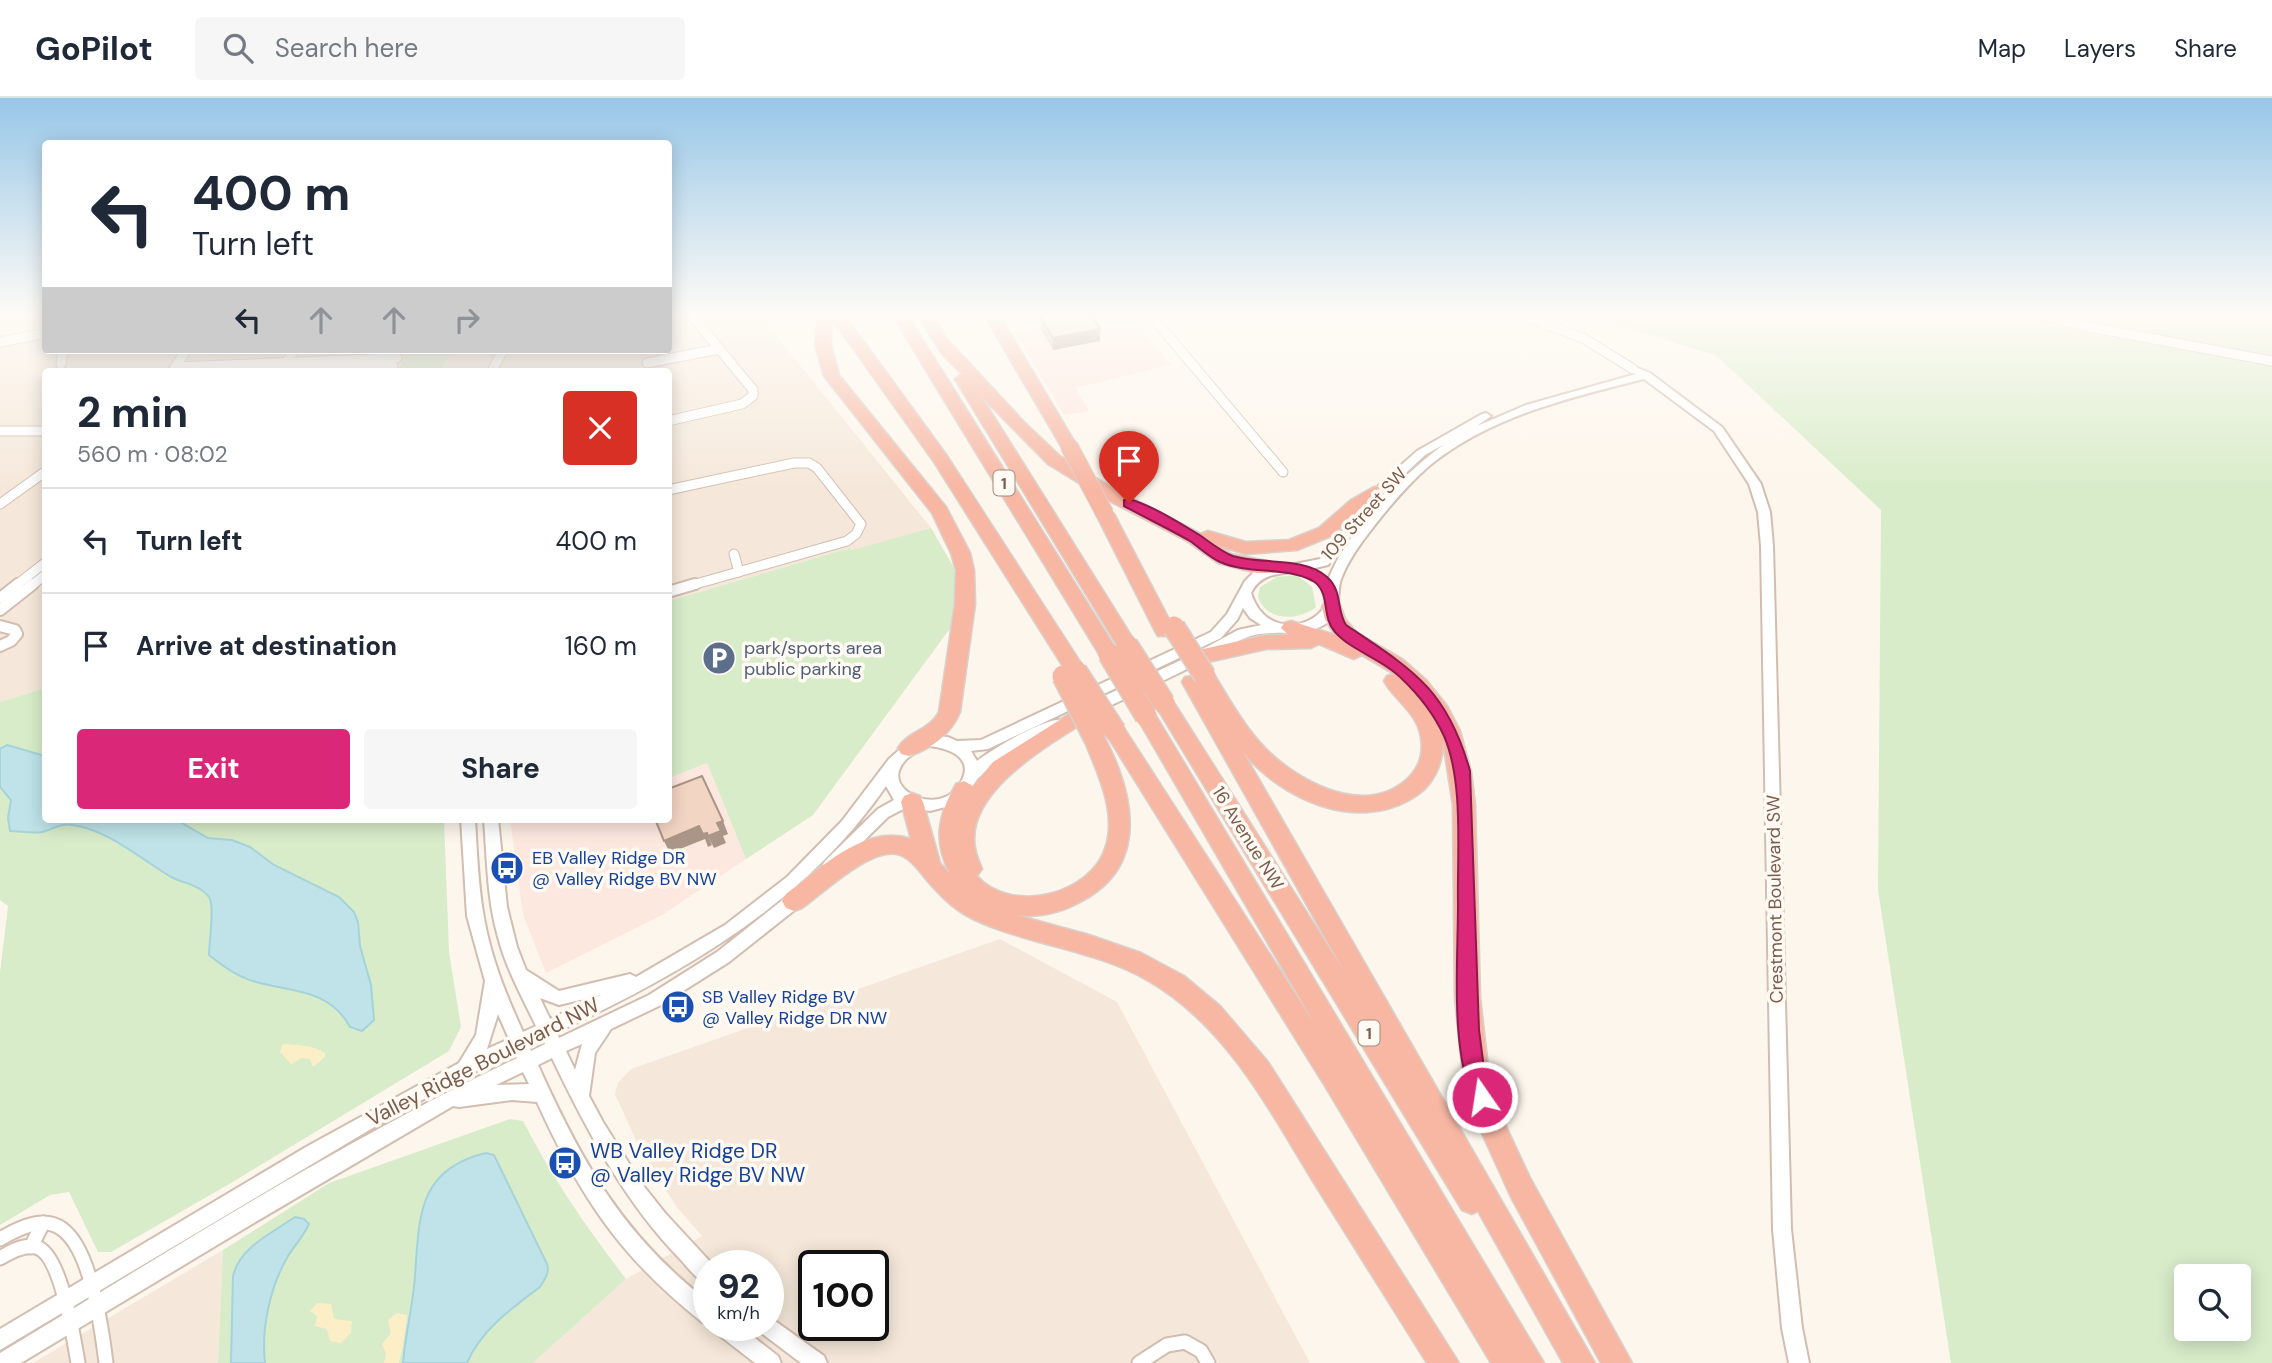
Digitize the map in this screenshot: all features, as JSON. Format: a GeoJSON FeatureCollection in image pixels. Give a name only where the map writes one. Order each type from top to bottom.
{"type":"FeatureCollection","features":[{"type":"Feature","properties":{"kind":"highway"},"geometry":{"type":"LineString","coordinates":[[830,372],[940,511],[950,527],[966,568],[966,611],[954,665],[949,712],[938,729],[909,748]]}},
{"type":"Feature","properties":{"kind":"highway"},"geometry":{"type":"LineString","coordinates":[[877,372],[941,460],[1013,575],[1105,734],[1121,825],[1114,860],[1093,885],[1064,900],[1040,905],[1005,905],[988,897],[973,888],[963,876],[948,845],[947,825],[968,782]]}},
{"type":"Feature","properties":{"kind":"highway","name":"16 Avenue NW"},"geometry":{"type":"LineString","coordinates":[[937,372],[1118,650],[1573,1363]]}},
{"type":"Feature","properties":{"kind":"highway","name":"16 Avenue NW"},"geometry":{"type":"LineString","coordinates":[[958,372],[1118,650]]}},
{"type":"Feature","properties":{"kind":"highway"},"geometry":{"type":"LineString","coordinates":[[969,372],[1018,426],[1054,460],[1225,559],[1256,567],[1281,568]]}},
{"type":"Feature","properties":{"kind":"highway"},"geometry":{"type":"LineString","coordinates":[[1025,372],[1069,446],[1169,629],[1262,759],[1291,781],[1325,798],[1354,804],[1381,803],[1403,795],[1422,780],[1431,763],[1432,738],[1407,694],[1384,671],[1360,655],[1335,642],[1288,628]]}},
{"type":"Feature","properties":{"kind":"highway"},"geometry":{"type":"LineString","coordinates":[[1150,514],[1233,546],[1279,548],[1325,533],[1357,505],[1380,491]]}},
{"type":"Feature","properties":{"kind":"highway"},"geometry":{"type":"LineString","coordinates":[[1332,601],[1333,617],[1341,629],[1404,671],[1429,699],[1452,736],[1462,771],[1466,972],[1475,1076],[1488,1118],[1524,1196],[1618,1363]]}},
{"type":"Feature","properties":{"kind":"highway"},"geometry":{"type":"LineString","coordinates":[[1199,672],[1266,642],[1320,642],[1360,655]]}},
{"type":"Feature","properties":{"kind":"highway"},"geometry":{"type":"LineString","coordinates":[[1199,672],[1580,1363]]}},
{"type":"Feature","properties":{"kind":"highway"},"geometry":{"type":"LineString","coordinates":[[1069,673],[1087,710],[1334,1077],[1508,1363]]}},
{"type":"Feature","properties":{"kind":"highway"},"geometry":{"type":"LineString","coordinates":[[988,897],[972,873],[963,846],[967,821],[981,791],[1001,768],[1087,710]]}},
{"type":"Feature","properties":{"kind":"highway","name":"16 Avenue NW"},"geometry":{"type":"LineString","coordinates":[[1155,710],[1529,1363]]}},
{"type":"Feature","properties":{"kind":"highway"},"geometry":{"type":"LineString","coordinates":[[909,801],[930,870]]}},
{"type":"Feature","properties":{"kind":"highway"},"geometry":{"type":"LineString","coordinates":[[794,901],[855,857],[878,846],[905,845],[916,852],[930,870],[964,903],[1006,924],[1107,951],[1138,963],[1172,982],[1207,1007],[1232,1033],[1259,1071],[1444,1363]]}},
{"type":"Feature","properties":{"kind":"street"},"geometry":{"type":"LineString","coordinates":[[672,420],[742,404],[753,398],[753,390],[738,372]]}},
{"type":"Feature","properties":{"kind":"street"},"geometry":{"type":"LineString","coordinates":[[1199,372],[1283,472]]}},
{"type":"Feature","properties":{"kind":"street","name":"Crestmont Boulevard SW"},"geometry":{"type":"LineString","coordinates":[[1638,373],[1728,444],[1755,484],[1766,525],[1782,1229],[1792,1328],[1799,1363]]}},
{"type":"Feature","properties":{"kind":"street","name":"109 Street SW"},"geometry":{"type":"LineString","coordinates":[[1281,568],[1324,562],[1380,491],[1422,453],[1486,416],[1540,396],[1638,373]]}},
{"type":"Feature","properties":{"kind":"street","name":"109 Street SW"},"geometry":{"type":"LineString","coordinates":[[1332,601],[1333,583],[1357,541],[1398,491],[1441,452],[1516,413],[1638,373]]}},
{"type":"Feature","properties":{"kind":"street"},"geometry":{"type":"LineString","coordinates":[[0,430],[42,431]]}},
{"type":"Feature","properties":{"kind":"street"},"geometry":{"type":"LineString","coordinates":[[672,489],[805,463],[817,468],[859,521],[859,531],[846,541],[672,591]]}},
{"type":"Feature","properties":{"kind":"street"},"geometry":{"type":"LineString","coordinates":[[0,504],[42,474]]}},
{"type":"Feature","properties":{"kind":"street"},"geometry":{"type":"LineString","coordinates":[[734,554],[739,572]]}},
{"type":"Feature","properties":{"kind":"street"},"geometry":{"type":"LineString","coordinates":[[0,598],[42,565]]}},
{"type":"Feature","properties":{"kind":"street"},"geometry":{"type":"LineString","coordinates":[[1281,568],[1315,576],[1326,584],[1332,601],[1321,621],[1307,626],[1257,628],[1243,632],[1199,672],[1087,710],[998,752],[983,762],[968,782],[940,803],[909,801],[898,794],[891,780],[894,763],[909,748],[939,741],[957,746],[983,745],[1216,635],[1232,617],[1252,579],[1281,568]]}},
{"type":"Feature","properties":{"kind":"street"},"geometry":{"type":"LineString","coordinates":[[0,610],[42,577]]}},
{"type":"Feature","properties":{"kind":"street"},"geometry":{"type":"LineString","coordinates":[[1245,594],[1247,605],[1255,615],[1268,623],[1288,628]]}},
{"type":"Feature","properties":{"kind":"street"},"geometry":{"type":"LineString","coordinates":[[0,626],[15,630],[17,634],[11,641],[0,646]]}},
{"type":"Feature","properties":{"kind":"street"},"geometry":{"type":"LineString","coordinates":[[957,746],[970,758],[968,782]]}},
{"type":"Feature","properties":{"kind":"street","name":"Valley Ridge Boulevard NW"},"geometry":{"type":"LineString","coordinates":[[0,1340],[360,1124],[459,1070],[665,971],[732,929],[775,897],[850,824],[894,763]]}},
{"type":"Feature","properties":{"kind":"street","name":"Valley Ridge Boulevard NW"},"geometry":{"type":"LineString","coordinates":[[2,1363],[447,1100],[655,1000],[702,971],[745,942],[794,901],[875,820],[909,801]]}},
{"type":"Feature","properties":{"kind":"street"},"geometry":{"type":"LineString","coordinates":[[468,823],[473,900],[479,935],[492,980],[518,1041],[581,1171],[615,1224],[653,1268],[693,1301]]}},
{"type":"Feature","properties":{"kind":"street"},"geometry":{"type":"LineString","coordinates":[[491,823],[501,916],[508,942],[546,1028],[580,1099],[636,1192],[693,1258]]}},
{"type":"Feature","properties":{"kind":"street"},"geometry":{"type":"LineString","coordinates":[[521,974],[547,994],[559,998],[604,989],[665,971]]}},
{"type":"Feature","properties":{"kind":"street"},"geometry":{"type":"LineString","coordinates":[[459,1070],[480,1047],[487,1033],[492,980]]}},
{"type":"Feature","properties":{"kind":"street"},"geometry":{"type":"LineString","coordinates":[[580,1099],[587,1051],[608,1023]]}},
{"type":"Feature","properties":{"kind":"street"},"geometry":{"type":"LineString","coordinates":[[447,1100],[514,1090],[544,1096]]}},
{"type":"Feature","properties":{"kind":"street"},"geometry":{"type":"LineString","coordinates":[[31,1247],[43,1223]]}},
{"type":"Feature","properties":{"kind":"street"},"geometry":{"type":"LineString","coordinates":[[0,1238],[23,1227],[43,1223],[59,1226],[69,1235],[97,1306],[106,1363]]}},
{"type":"Feature","properties":{"kind":"street"},"geometry":{"type":"LineString","coordinates":[[0,1258],[15,1250],[31,1247],[46,1254],[71,1322],[78,1363]]}},
{"type":"Feature","properties":{"kind":"street"},"geometry":{"type":"LineString","coordinates":[[784,1338],[817,1363]]}},
{"type":"Feature","properties":{"kind":"street"},"geometry":{"type":"LineString","coordinates":[[743,1341],[771,1363]]}},
{"type":"Feature","properties":{"kind":"street"},"geometry":{"type":"LineString","coordinates":[[1139,1363],[1162,1345],[1176,1341],[1200,1350],[1208,1363]]}},
{"type":"Feature","properties":{"kind":"shaded area"},"geometry":{"type":"Polygon","coordinates":[[[0,372],[42,372],[42,689],[0,702],[0,372]]]}},
{"type":"Feature","properties":{"kind":"shaded area"},"geometry":{"type":"Polygon","coordinates":[[[672,372],[806,372],[931,528],[852,551],[850,548],[672,600],[672,372]]]}},
{"type":"Feature","properties":{"kind":"shaded area"},"geometry":{"type":"Polygon","coordinates":[[[1039,372],[1142,372],[1076,388],[1089,411],[1064,415],[1039,372]]]}},
{"type":"Feature","properties":{"kind":"shaded area"},"geometry":{"type":"Polygon","coordinates":[[[707,763],[746,859],[662,915],[546,973],[523,915],[511,823],[672,823],[672,777],[707,763]]]}},
{"type":"Feature","properties":{"kind":"shaded area"},"geometry":{"type":"Polygon","coordinates":[[[1000,939],[1117,1002],[1310,1363],[533,1363],[626,1279],[702,1236],[676,1206],[639,1147],[615,1094],[618,1083],[631,1069],[1000,939]]]}},
{"type":"Feature","properties":{"kind":"shaded area"},"geometry":{"type":"Polygon","coordinates":[[[223,1250],[218,1363],[33,1363],[223,1250]]]}},
{"type":"Feature","properties":{"kind":"green space"},"geometry":{"type":"Polygon","coordinates":[[[1734,372],[2272,372],[2272,1363],[1951,1363],[1878,890],[1881,510],[1734,372]]]}},
{"type":"Feature","properties":{"kind":"green space"},"geometry":{"type":"Polygon","coordinates":[[[931,528],[953,566],[962,594],[954,623],[813,815],[746,859],[707,763],[672,777],[672,600],[850,548],[852,550],[931,528]]]}},
{"type":"Feature","properties":{"kind":"green space"},"geometry":{"type":"Polygon","coordinates":[[[1297,575],[1312,587],[1316,607],[1292,617],[1268,611],[1258,597],[1260,587],[1277,577],[1297,575]]]}},
{"type":"Feature","properties":{"kind":"green space"},"geometry":{"type":"Polygon","coordinates":[[[42,689],[42,823],[444,823],[449,952],[461,1027],[449,1051],[111,1252],[98,1252],[69,1192],[50,1195],[0,1225],[0,973],[8,906],[0,900],[0,702],[42,689]]]}},
{"type":"Feature","properties":{"kind":"green space"},"geometry":{"type":"Polygon","coordinates":[[[510,1119],[523,1121],[571,1202],[626,1279],[533,1363],[218,1363],[223,1250],[329,1183],[510,1119]]]}},
{"type":"Feature","properties":{"kind":"sand"},"geometry":{"type":"Polygon","coordinates":[[[282,1045],[317,1049],[325,1053],[325,1057],[313,1067],[310,1059],[302,1058],[291,1064],[280,1052],[282,1045]]]}},
{"type":"Feature","properties":{"kind":"sand"},"geometry":{"type":"Polygon","coordinates":[[[317,1303],[331,1304],[334,1319],[352,1321],[351,1333],[341,1343],[330,1341],[327,1329],[315,1326],[317,1316],[310,1311],[317,1303]]]}},
{"type":"Feature","properties":{"kind":"sand"},"geometry":{"type":"Polygon","coordinates":[[[397,1313],[407,1315],[400,1360],[399,1363],[384,1363],[386,1354],[382,1344],[391,1333],[388,1320],[397,1313]]]}},
{"type":"Feature","properties":{"kind":"water"},"geometry":{"type":"Polygon","coordinates":[[[7,745],[42,755],[42,823],[182,823],[208,838],[232,840],[250,847],[274,865],[339,897],[354,912],[358,922],[360,946],[371,985],[374,1020],[362,1031],[350,1027],[332,1005],[321,999],[249,980],[226,967],[209,955],[212,916],[209,897],[98,832],[68,825],[38,833],[10,831],[8,818],[11,800],[0,787],[0,749],[7,745]]]}},
{"type":"Feature","properties":{"kind":"water"},"geometry":{"type":"Polygon","coordinates":[[[486,1153],[494,1155],[547,1264],[546,1276],[540,1287],[489,1330],[467,1363],[403,1363],[424,1204],[432,1187],[444,1173],[462,1161],[486,1153]]]}},
{"type":"Feature","properties":{"kind":"water"},"geometry":{"type":"Polygon","coordinates":[[[295,1217],[304,1219],[309,1224],[288,1256],[276,1281],[264,1336],[265,1363],[231,1363],[233,1276],[237,1266],[242,1257],[258,1242],[295,1217]]]}},
{"type":"Feature","properties":{"kind":"building"},"geometry":{"type":"Polygon","coordinates":[[[702,776],[723,821],[717,823],[721,831],[708,836],[707,833],[703,834],[699,826],[664,841],[657,823],[672,823],[672,787],[702,776]]]}},
{"type":"Feature","properties":{"kind":"place","name":"park/sports area public parking"},"geometry":{"type":"Point","coordinates":[719,658]}},
{"type":"Feature","properties":{"kind":"place","name":"EB Valley Ridge DR @ Valley Ridge BV NW"},"geometry":{"type":"Point","coordinates":[507,868]}},
{"type":"Feature","properties":{"kind":"place","name":"SB Valley Ridge BV @ Valley Ridge DR NW"},"geometry":{"type":"Point","coordinates":[678,1007]}},
{"type":"Feature","properties":{"kind":"place","name":"WB Valley Ridge DR @ Valley Ridge BV NW"},"geometry":{"type":"Point","coordinates":[565,1163]}},
{"type":"Feature","properties":{"kind":"route"},"geometry":{"type":"LineString","coordinates":[[1129,503],[1193,537],[1225,559],[1256,567],[1293,568],[1321,580],[1330,590],[1333,617],[1341,629],[1404,671],[1429,699],[1452,736],[1462,771],[1469,1030],[1475,1076],[1482,1097]]}}]}
